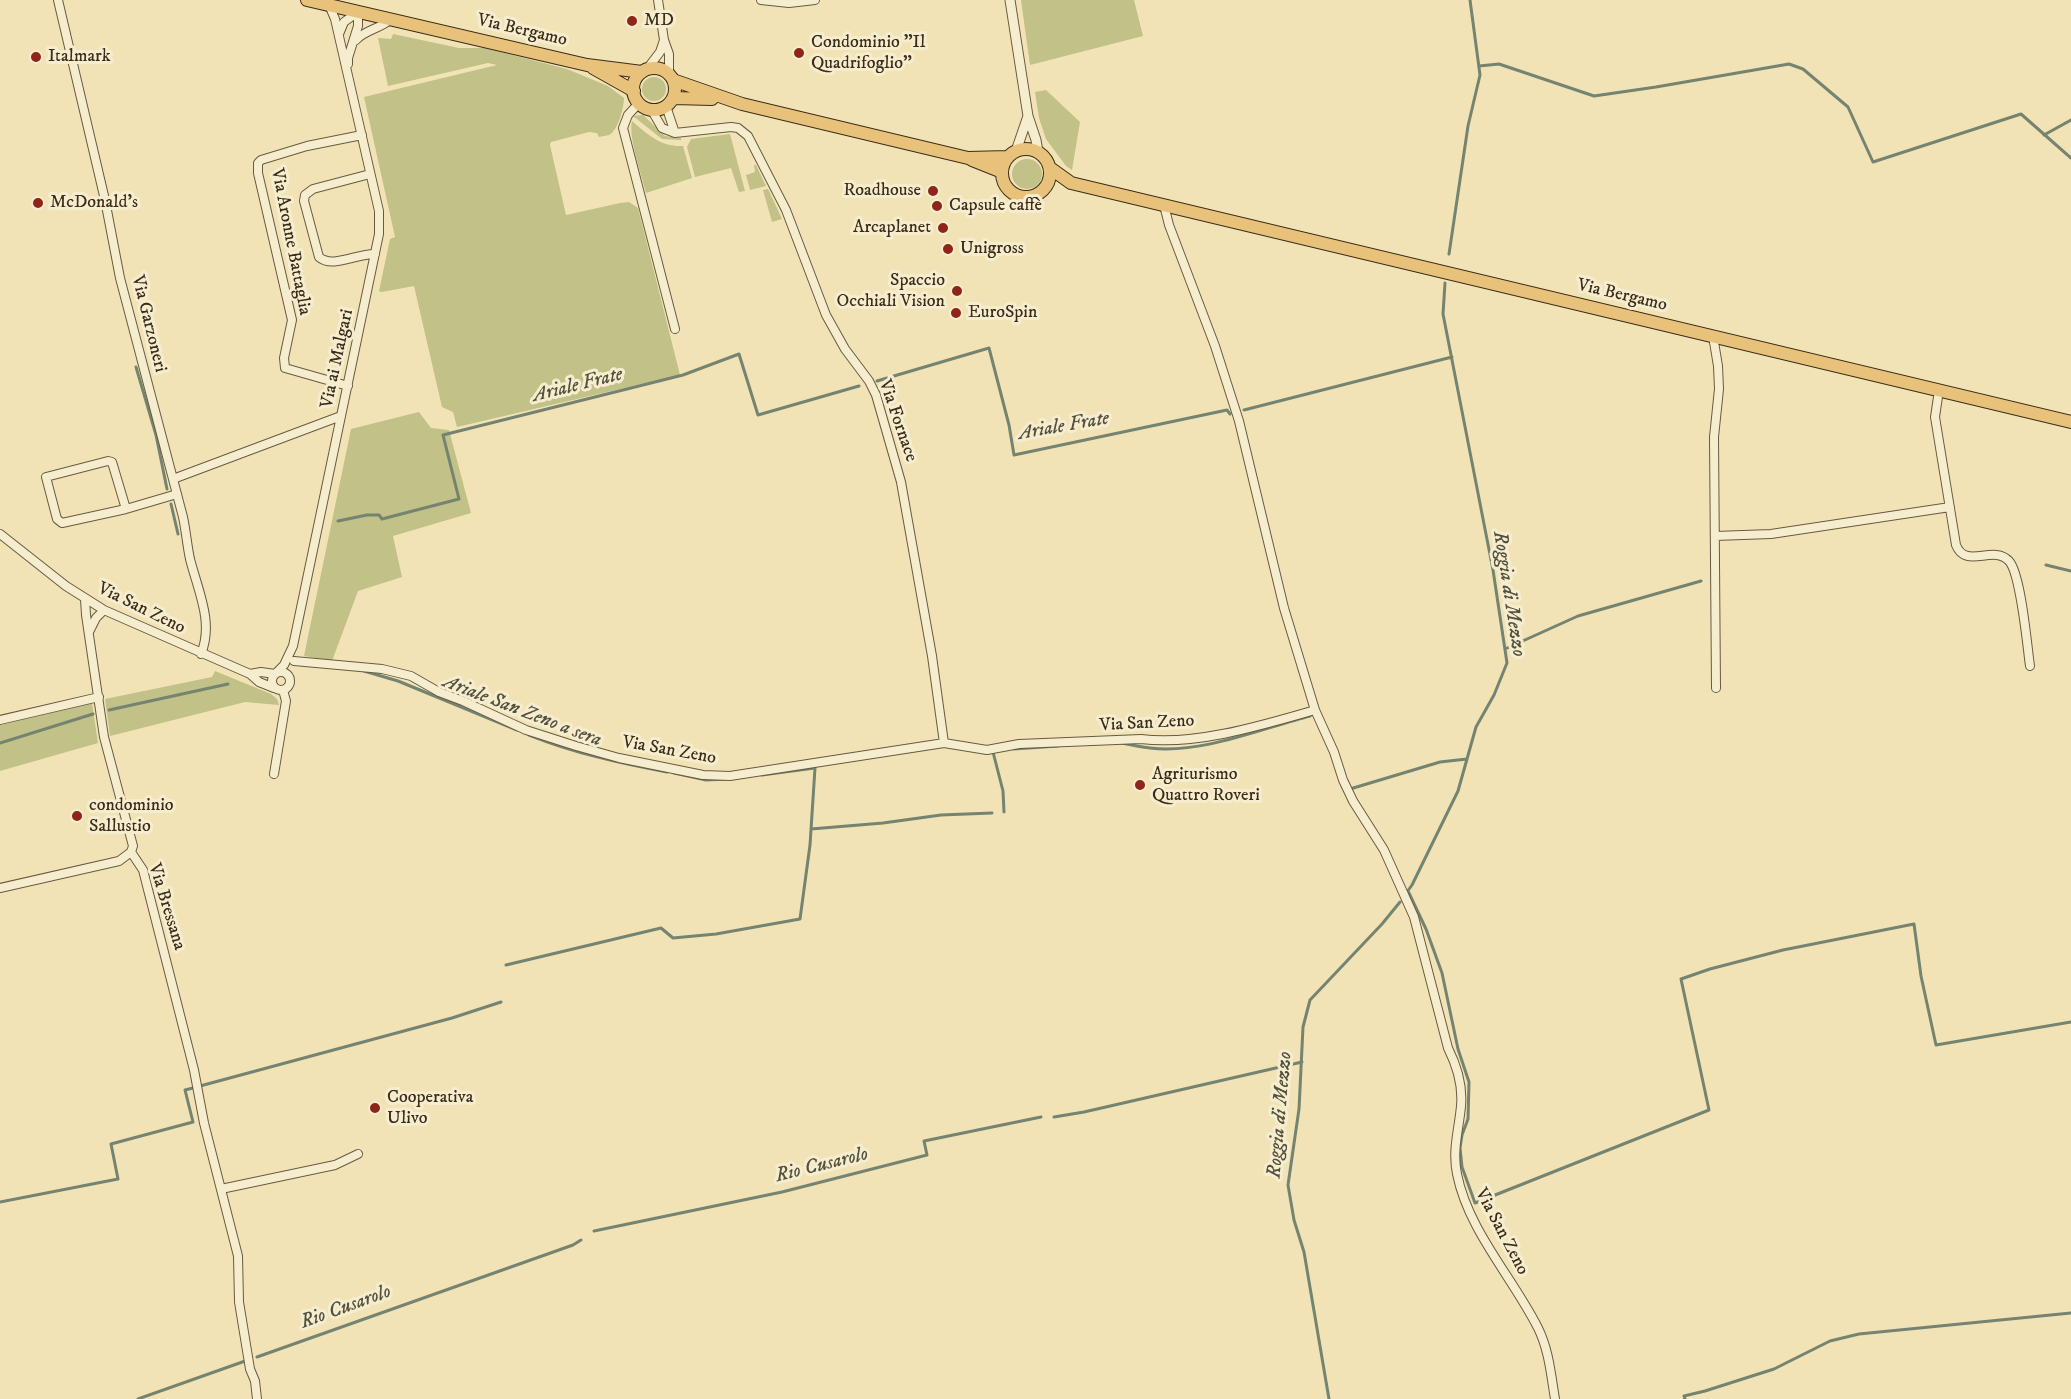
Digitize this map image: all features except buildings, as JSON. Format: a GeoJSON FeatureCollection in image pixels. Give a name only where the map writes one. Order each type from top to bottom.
{"type":"FeatureCollection","features":[{"type":"Feature","properties":{"kind":"main road","name":"Via Bergamo"},"geometry":{"type":"LineString","coordinates":[[307,0],[587,65],[644,71],[659,69],[671,77],[728,100],[968,158],[1002,172],[1006,187],[1019,197],[1033,197],[1045,189],[1071,183]]}},
{"type":"Feature","properties":{"kind":"main road","name":"Via Bergamo"},"geometry":{"type":"LineString","coordinates":[[587,65],[637,97],[651,109],[669,102],[695,97],[728,100]]}},
{"type":"Feature","properties":{"kind":"main road"},"geometry":{"type":"LineString","coordinates":[[637,97],[634,84],[644,71]]}},
{"type":"Feature","properties":{"kind":"main road"},"geometry":{"type":"LineString","coordinates":[[669,102],[675,92],[671,77]]}},
{"type":"Feature","properties":{"kind":"main road","name":"Via Bergamo"},"geometry":{"type":"LineString","coordinates":[[968,158],[1012,154],[1027,149],[1038,152],[1050,168],[1071,183],[2071,422]]}},
{"type":"Feature","properties":{"kind":"main road"},"geometry":{"type":"LineString","coordinates":[[1002,172],[1012,154]]}},
{"type":"Feature","properties":{"kind":"main road"},"geometry":{"type":"LineString","coordinates":[[1045,189],[1050,168]]}},
{"type":"Feature","properties":{"kind":"street"},"geometry":{"type":"LineString","coordinates":[[658,0],[664,40],[669,54],[671,77]]}},
{"type":"Feature","properties":{"kind":"street"},"geometry":{"type":"LineString","coordinates":[[760,0],[789,3],[815,0]]}},
{"type":"Feature","properties":{"kind":"street"},"geometry":{"type":"LineString","coordinates":[[1011,0],[1028,117],[1038,152]]}},
{"type":"Feature","properties":{"kind":"street","name":"Via Garzoneri"},"geometry":{"type":"LineString","coordinates":[[59,4],[105,200],[120,278],[183,517],[189,555],[207,624],[201,654]]}},
{"type":"Feature","properties":{"kind":"street","name":"Via ai Malgari"},"geometry":{"type":"LineString","coordinates":[[293,646],[375,254],[380,218],[335,19],[329,5]]}},
{"type":"Feature","properties":{"kind":"street","name":"Via ai Malgari"},"geometry":{"type":"LineString","coordinates":[[349,78],[348,58],[358,26],[358,12]]}},
{"type":"Feature","properties":{"kind":"street"},"geometry":{"type":"LineString","coordinates":[[339,36],[345,22],[358,12]]}},
{"type":"Feature","properties":{"kind":"street"},"geometry":{"type":"LineString","coordinates":[[353,44],[366,32],[382,27],[390,20]]}},
{"type":"Feature","properties":{"kind":"street"},"geometry":{"type":"LineString","coordinates":[[644,71],[660,52],[664,40]]}},
{"type":"Feature","properties":{"kind":"street"},"geometry":{"type":"LineString","coordinates":[[637,97],[623,128],[675,328]]}},
{"type":"Feature","properties":{"kind":"street"},"geometry":{"type":"LineString","coordinates":[[669,102],[675,133]]}},
{"type":"Feature","properties":{"kind":"street"},"geometry":{"type":"LineString","coordinates":[[651,109],[662,128],[675,133]]}},
{"type":"Feature","properties":{"kind":"street"},"geometry":{"type":"LineString","coordinates":[[1012,154],[1028,117]]}},
{"type":"Feature","properties":{"kind":"street","name":"Via Fornace"},"geometry":{"type":"LineString","coordinates":[[675,133],[731,127],[738,128],[747,136],[786,210],[826,315],[845,349],[869,381],[876,395],[901,482],[932,656],[944,743]]}},
{"type":"Feature","properties":{"kind":"street","name":"Via Aronne Battaglia"},"geometry":{"type":"LineString","coordinates":[[348,386],[285,368],[284,358],[292,320],[258,173],[261,160],[307,146],[362,135]]}},
{"type":"Feature","properties":{"kind":"street"},"geometry":{"type":"LineString","coordinates":[[370,174],[313,189],[305,195],[304,201],[319,257],[324,262],[362,254],[375,254]]}},
{"type":"Feature","properties":{"kind":"street"},"geometry":{"type":"LineString","coordinates":[[1164,205],[1169,225],[1215,346],[1239,421],[1284,608],[1315,710]]}},
{"type":"Feature","properties":{"kind":"street"},"geometry":{"type":"LineString","coordinates":[[1713,336],[1719,389],[1714,437],[1716,688]]}},
{"type":"Feature","properties":{"kind":"street"},"geometry":{"type":"LineString","coordinates":[[1939,390],[1935,417],[1958,550],[1969,557],[1994,554],[2009,561],[2017,578],[2030,666]]}},
{"type":"Feature","properties":{"kind":"street"},"geometry":{"type":"LineString","coordinates":[[173,479],[341,416]]}},
{"type":"Feature","properties":{"kind":"street"},"geometry":{"type":"LineString","coordinates":[[126,509],[112,462],[108,461],[46,477],[57,519],[62,523],[126,509],[177,494]]}},
{"type":"Feature","properties":{"kind":"street"},"geometry":{"type":"LineString","coordinates":[[1715,536],[1771,534],[1950,507]]}},
{"type":"Feature","properties":{"kind":"street","name":"Via San Zeno"},"geometry":{"type":"LineString","coordinates":[[0,534],[104,610],[249,674],[259,682],[274,688]]}},
{"type":"Feature","properties":{"kind":"street","name":"Via Bressana"},"geometry":{"type":"LineString","coordinates":[[86,599],[88,634],[104,737],[133,846],[131,852],[143,870],[238,1256],[239,1302],[257,1399]]}},
{"type":"Feature","properties":{"kind":"street"},"geometry":{"type":"LineString","coordinates":[[88,634],[96,618],[104,610]]}},
{"type":"Feature","properties":{"kind":"street"},"geometry":{"type":"LineString","coordinates":[[283,690],[289,685],[289,676],[294,661],[293,646]]}},
{"type":"Feature","properties":{"kind":"street"},"geometry":{"type":"LineString","coordinates":[[283,690],[274,688],[272,679],[284,665],[293,646]]}},
{"type":"Feature","properties":{"kind":"street","name":"Via San Zeno"},"geometry":{"type":"LineString","coordinates":[[294,661],[382,669],[411,676],[439,692],[526,730],[619,758],[703,775],[730,776],[944,743],[987,750],[1019,744],[1141,739],[1160,742],[1263,725],[1315,710],[1353,801],[1384,850],[1414,917],[1461,1084],[1461,1105],[1454,1153],[1457,1174],[1466,1203],[1486,1242],[1545,1344],[1555,1399]]}},
{"type":"Feature","properties":{"kind":"street"},"geometry":{"type":"LineString","coordinates":[[249,674],[284,672],[289,676]]}},
{"type":"Feature","properties":{"kind":"street"},"geometry":{"type":"LineString","coordinates":[[274,774],[285,701],[283,690]]}},
{"type":"Feature","properties":{"kind":"street"},"geometry":{"type":"LineString","coordinates":[[0,720],[99,697]]}},
{"type":"Feature","properties":{"kind":"street"},"geometry":{"type":"LineString","coordinates":[[0,888],[119,861],[131,852]]}},
{"type":"Feature","properties":{"kind":"street"},"geometry":{"type":"LineString","coordinates":[[221,1189],[335,1165],[358,1154]]}},
{"type":"Feature","properties":{"kind":"green space"},"geometry":{"type":"Polygon","coordinates":[[[1021,0],[1134,0],[1143,36],[1030,65],[1021,0]]]}},
{"type":"Feature","properties":{"kind":"green space"},"geometry":{"type":"Polygon","coordinates":[[[393,34],[459,48],[485,48],[567,69],[608,86],[624,98],[618,124],[609,135],[599,137],[597,133],[589,132],[551,142],[550,145],[566,215],[629,202],[638,208],[680,375],[457,427],[453,412],[442,407],[414,286],[379,291],[390,239],[395,237],[364,97],[497,65],[488,63],[388,86],[378,38],[391,39],[393,34]]]}},
{"type":"Feature","properties":{"kind":"green space"},"geometry":{"type":"Polygon","coordinates":[[[654,77],[662,81],[666,89],[662,97],[654,101],[646,97],[642,89],[646,81],[654,77]]]}},
{"type":"Feature","properties":{"kind":"green space"},"geometry":{"type":"Polygon","coordinates":[[[1046,90],[1080,122],[1072,170],[1066,166],[1046,139],[1039,118],[1035,92],[1046,90]]]}},
{"type":"Feature","properties":{"kind":"green space"},"geometry":{"type":"Polygon","coordinates":[[[643,115],[665,136],[681,138],[681,140],[662,139],[633,116],[643,115]]]}},
{"type":"Feature","properties":{"kind":"green space"},"geometry":{"type":"Polygon","coordinates":[[[632,121],[661,142],[683,146],[692,178],[646,193],[634,146],[632,121]]]}},
{"type":"Feature","properties":{"kind":"green space"},"geometry":{"type":"Polygon","coordinates":[[[730,134],[745,191],[739,192],[731,168],[695,177],[687,147],[691,139],[730,134]]]}},
{"type":"Feature","properties":{"kind":"green space"},"geometry":{"type":"Polygon","coordinates":[[[1027,159],[1038,163],[1042,174],[1038,185],[1027,189],[1016,185],[1012,174],[1016,163],[1027,159]]]}},
{"type":"Feature","properties":{"kind":"green space"},"geometry":{"type":"Polygon","coordinates":[[[754,165],[766,186],[750,190],[746,175],[755,172],[754,165]]]}},
{"type":"Feature","properties":{"kind":"green space"},"geometry":{"type":"Polygon","coordinates":[[[768,189],[782,219],[772,222],[763,190],[768,189]]]}},
{"type":"Feature","properties":{"kind":"green space"},"geometry":{"type":"Polygon","coordinates":[[[419,412],[431,428],[449,430],[471,513],[393,536],[402,577],[358,591],[332,661],[304,656],[351,429],[419,412]]]}},
{"type":"Feature","properties":{"kind":"green space"},"geometry":{"type":"Polygon","coordinates":[[[215,671],[271,694],[277,699],[279,705],[245,702],[110,736],[105,699],[212,677],[215,671]]]}},
{"type":"Feature","properties":{"kind":"green space"},"geometry":{"type":"Polygon","coordinates":[[[92,703],[98,743],[0,771],[0,725],[92,703]]]}},
{"type":"Feature","properties":{"kind":"waterway","name":"Roggia di Mezzo"},"geometry":{"type":"LineString","coordinates":[[1449,254],[1468,126],[1480,75],[1470,0]]}},
{"type":"Feature","properties":{"kind":"waterway"},"geometry":{"type":"LineString","coordinates":[[1479,66],[1499,64],[1594,96],[1789,64],[1803,69],[1848,107],[1873,162],[2021,114],[2071,158]]}},
{"type":"Feature","properties":{"kind":"waterway"},"geometry":{"type":"LineString","coordinates":[[2044,135],[2071,120]]}},
{"type":"Feature","properties":{"kind":"waterway","name":"Roggia di Mezzo"},"geometry":{"type":"LineString","coordinates":[[1407,892],[1458,791],[1476,727],[1494,695],[1507,663],[1493,570],[1443,314],[1445,283]]}},
{"type":"Feature","properties":{"kind":"waterway","name":"Ariale Frate"},"geometry":{"type":"LineString","coordinates":[[877,381],[989,348],[1009,425],[1014,455],[1227,410],[1230,414]]}},
{"type":"Feature","properties":{"kind":"waterway","name":"Ariale Frate"},"geometry":{"type":"LineString","coordinates":[[338,521],[367,515],[379,515],[382,519],[459,499],[443,435],[683,375],[739,354],[758,415],[859,386]]}},
{"type":"Feature","properties":{"kind":"waterway","name":"Ariale Frate"},"geometry":{"type":"LineString","coordinates":[[1244,410],[1452,357]]}},
{"type":"Feature","properties":{"kind":"waterway","name":"Ariale Frate"},"geometry":{"type":"LineString","coordinates":[[136,367],[156,435],[167,489]]}},
{"type":"Feature","properties":{"kind":"waterway","name":"Ariale Frate"},"geometry":{"type":"LineString","coordinates":[[171,504],[178,534]]}},
{"type":"Feature","properties":{"kind":"waterway"},"geometry":{"type":"LineString","coordinates":[[2046,565],[2071,571]]}},
{"type":"Feature","properties":{"kind":"waterway"},"geometry":{"type":"LineString","coordinates":[[1505,649],[1578,616],[1701,581]]}},
{"type":"Feature","properties":{"kind":"waterway","name":"Ariale San Zeno a sera"},"geometry":{"type":"LineString","coordinates":[[364,671],[398,681],[517,730]]}},
{"type":"Feature","properties":{"kind":"waterway","name":"Ariale San Zeno a sera"},"geometry":{"type":"LineString","coordinates":[[109,710],[228,684]]}},
{"type":"Feature","properties":{"kind":"waterway","name":"Ariale San Zeno a sera"},"geometry":{"type":"LineString","coordinates":[[0,743],[93,714]]}},
{"type":"Feature","properties":{"kind":"waterway"},"geometry":{"type":"LineString","coordinates":[[1122,743],[1150,748],[1190,747],[1231,739],[1310,716]]}},
{"type":"Feature","properties":{"kind":"waterway","name":"Ariale San Zeno a sera"},"geometry":{"type":"LineString","coordinates":[[529,735],[597,757],[667,772]]}},
{"type":"Feature","properties":{"kind":"waterway"},"geometry":{"type":"LineString","coordinates":[[1014,749],[1058,746]]}},
{"type":"Feature","properties":{"kind":"waterway"},"geometry":{"type":"LineString","coordinates":[[996,751],[993,752],[1003,791],[1004,812]]}},
{"type":"Feature","properties":{"kind":"waterway"},"geometry":{"type":"LineString","coordinates":[[1350,789],[1440,762],[1467,759]]}},
{"type":"Feature","properties":{"kind":"waterway"},"geometry":{"type":"LineString","coordinates":[[506,965],[661,928],[673,938],[716,934],[800,919],[810,845],[815,768],[762,775]]}},
{"type":"Feature","properties":{"kind":"waterway","name":"Ariale San Zeno a sera"},"geometry":{"type":"LineString","coordinates":[[674,773],[706,780],[726,779]]}},
{"type":"Feature","properties":{"kind":"waterway"},"geometry":{"type":"LineString","coordinates":[[811,829],[941,815],[992,813]]}},
{"type":"Feature","properties":{"kind":"waterway"},"geometry":{"type":"LineString","coordinates":[[1408,891],[1426,929],[1442,973],[1458,1049],[1469,1082],[1468,1119],[1460,1148],[1462,1167],[1475,1203],[1709,1110],[1681,979],[1710,969],[1783,950],[1914,924],[1921,976],[1936,1045],[2071,1022]]}},
{"type":"Feature","properties":{"kind":"waterway","name":"Roggia di Mezzo"},"geometry":{"type":"LineString","coordinates":[[1329,1399],[1304,1252],[1294,1220],[1288,1185],[1299,1109],[1303,1027],[1310,1000],[1400,902]]}},
{"type":"Feature","properties":{"kind":"waterway"},"geometry":{"type":"LineString","coordinates":[[200,1086],[452,1018],[501,1002]]}},
{"type":"Feature","properties":{"kind":"waterway","name":"Rio Cusarolo"},"geometry":{"type":"LineString","coordinates":[[1054,1117],[1302,1062]]}},
{"type":"Feature","properties":{"kind":"waterway"},"geometry":{"type":"LineString","coordinates":[[0,1202],[118,1179],[111,1144],[193,1122],[185,1090],[193,1088]]}},
{"type":"Feature","properties":{"kind":"waterway","name":"Rio Cusarolo"},"geometry":{"type":"LineString","coordinates":[[594,1231],[782,1192],[927,1155],[924,1141],[1041,1117]]}},
{"type":"Feature","properties":{"kind":"waterway","name":"Rio Cusarolo"},"geometry":{"type":"LineString","coordinates":[[257,1357],[573,1245],[581,1240]]}},
{"type":"Feature","properties":{"kind":"waterway"},"geometry":{"type":"LineString","coordinates":[[1685,1399],[1684,1396],[1774,1369],[1830,1341],[1859,1334],[2071,1313]]}},
{"type":"Feature","properties":{"kind":"waterway","name":"Rio Cusarolo"},"geometry":{"type":"LineString","coordinates":[[138,1399],[248,1360]]}},
{"type":"Feature","properties":{"kind":"place","name":"MD"},"geometry":{"type":"Point","coordinates":[632,21]}},
{"type":"Feature","properties":{"kind":"place","name":"Condominio \"Il Quadrifoglio\""},"geometry":{"type":"Point","coordinates":[799,53]}},
{"type":"Feature","properties":{"kind":"place","name":"Italmark"},"geometry":{"type":"Point","coordinates":[36,57]}},
{"type":"Feature","properties":{"kind":"place","name":"Roadhouse"},"geometry":{"type":"Point","coordinates":[933,191]}},
{"type":"Feature","properties":{"kind":"place","name":"McDonald's"},"geometry":{"type":"Point","coordinates":[38,203]}},
{"type":"Feature","properties":{"kind":"place","name":"Capsule caffè"},"geometry":{"type":"Point","coordinates":[937,206]}},
{"type":"Feature","properties":{"kind":"place","name":"Arcaplanet"},"geometry":{"type":"Point","coordinates":[943,228]}},
{"type":"Feature","properties":{"kind":"place","name":"Unigross"},"geometry":{"type":"Point","coordinates":[948,249]}},
{"type":"Feature","properties":{"kind":"place","name":"Spaccio Occhiali Vision"},"geometry":{"type":"Point","coordinates":[957,291]}},
{"type":"Feature","properties":{"kind":"place","name":"EuroSpin"},"geometry":{"type":"Point","coordinates":[956,313]}},
{"type":"Feature","properties":{"kind":"place","name":"Agriturismo Quattro Roveri"},"geometry":{"type":"Point","coordinates":[1140,785]}},
{"type":"Feature","properties":{"kind":"place","name":"condominio Sallustio"},"geometry":{"type":"Point","coordinates":[77,816]}},
{"type":"Feature","properties":{"kind":"place","name":"Cooperativa Ulivo"},"geometry":{"type":"Point","coordinates":[375,1108]}}]}
